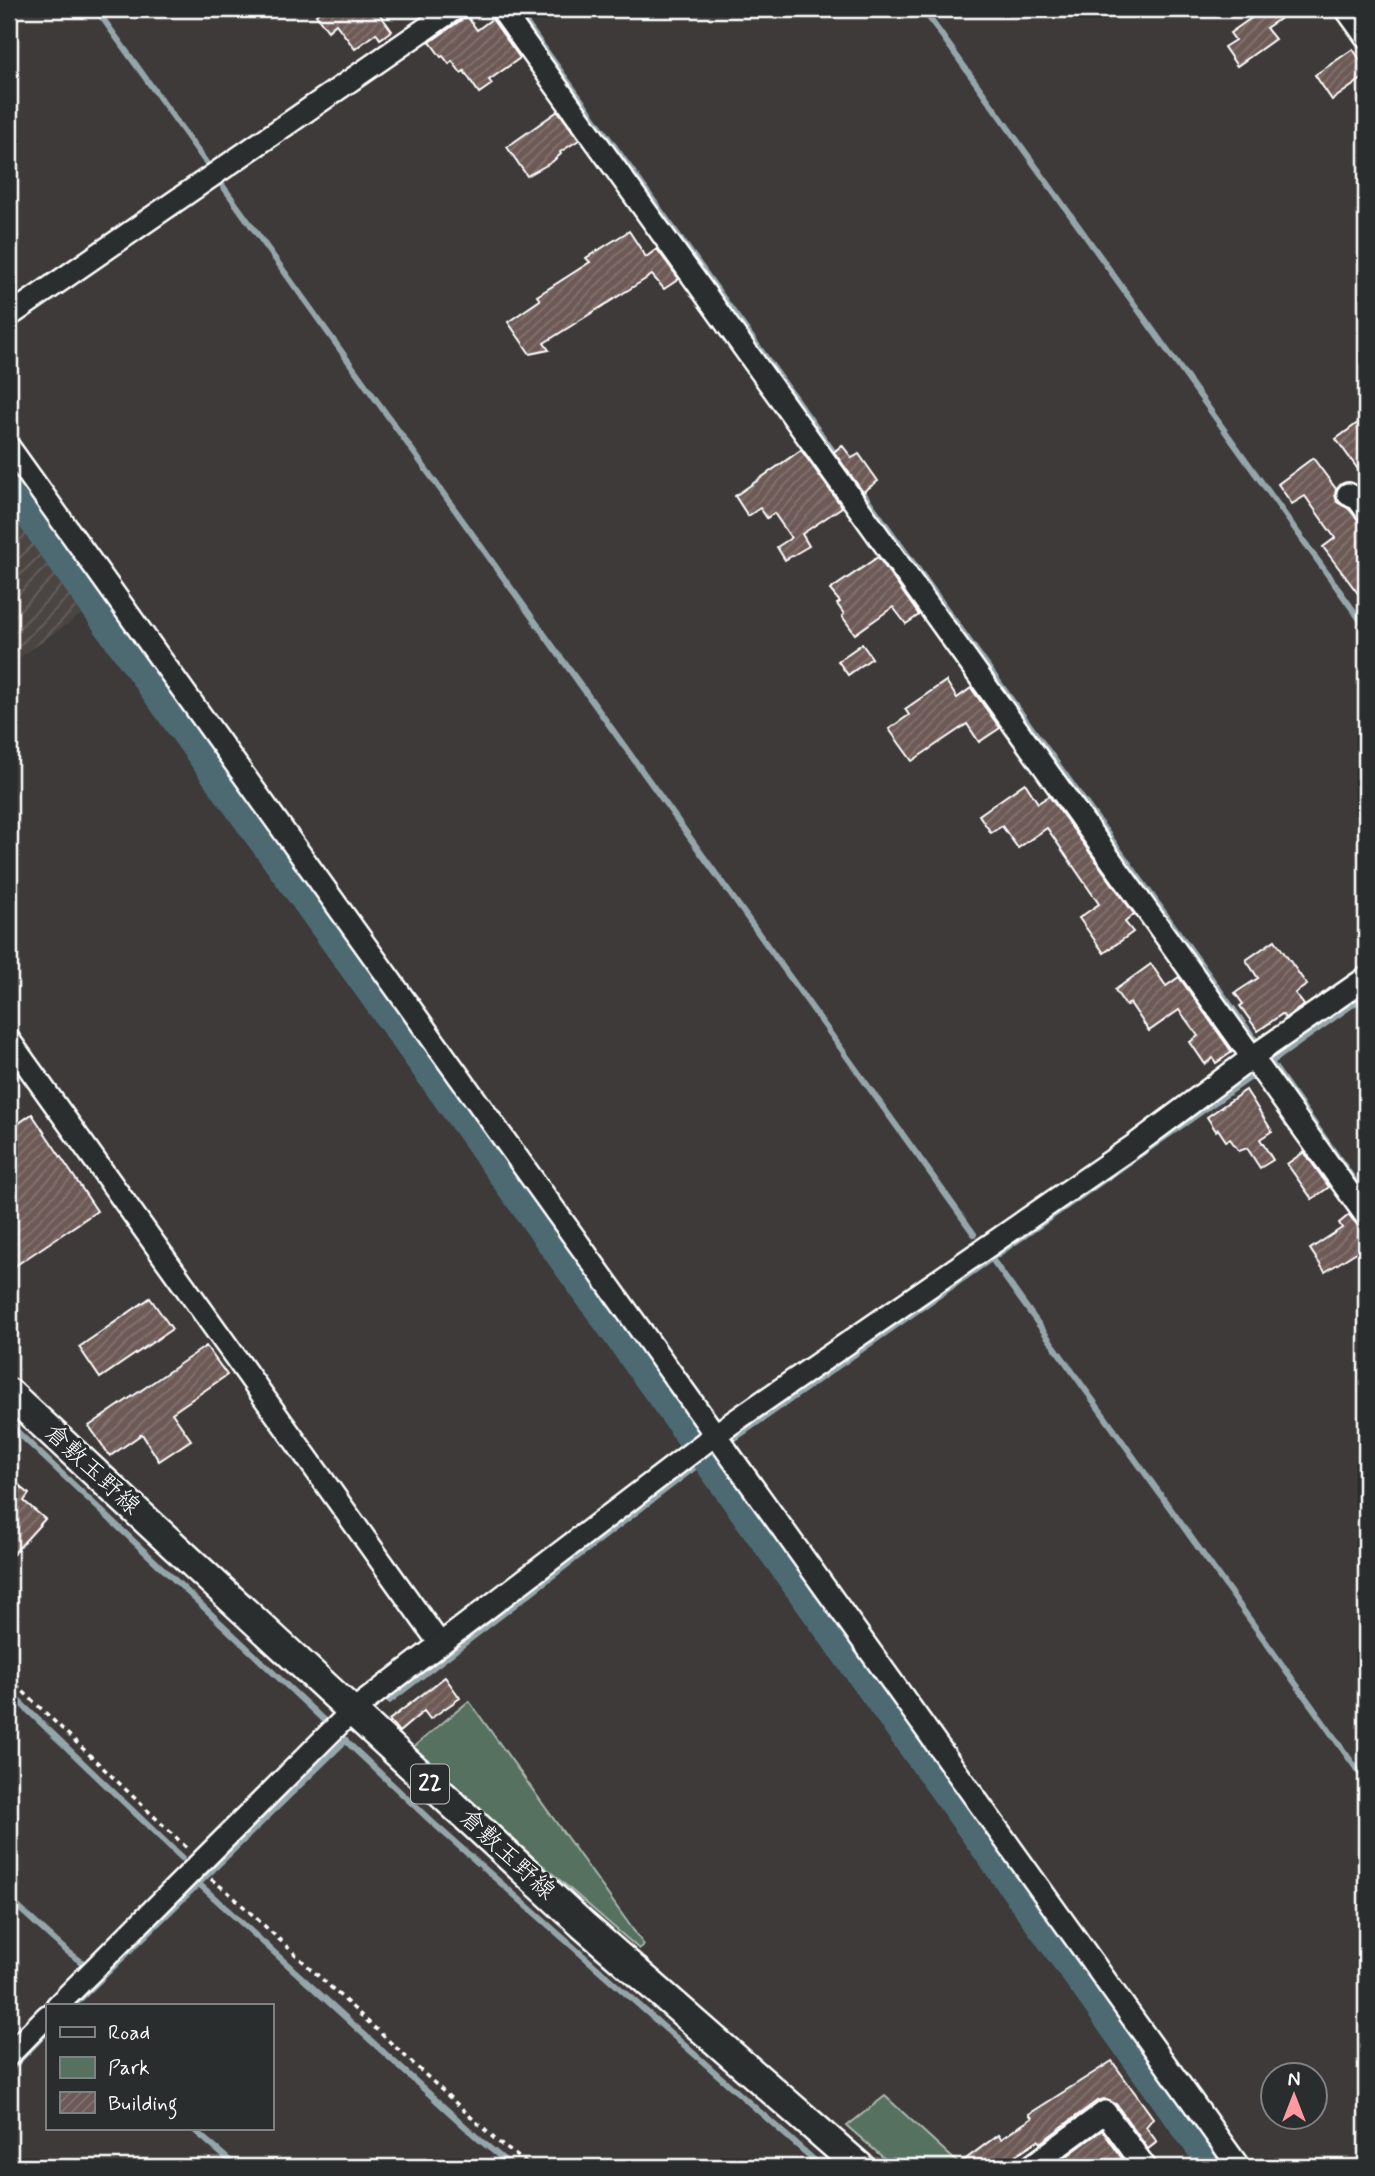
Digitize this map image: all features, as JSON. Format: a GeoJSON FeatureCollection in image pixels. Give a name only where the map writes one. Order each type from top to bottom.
{"type":"FeatureCollection","features":[{"type":"Feature","properties":{"kind":"main road","name":"倉敷玉野線"},"geometry":{"type":"LineString","coordinates":[[9,1392],[338,1724],[583,1925],[860,2167]]}},
{"type":"Feature","properties":{"kind":"street"},"geometry":{"type":"LineString","coordinates":[[9,316],[454,9]]}},
{"type":"Feature","properties":{"kind":"street"},"geometry":{"type":"LineString","coordinates":[[501,9],[1260,1058],[1366,1216]]}},
{"type":"Feature","properties":{"kind":"street"},"geometry":{"type":"LineString","coordinates":[[1346,9],[1366,37]]}},
{"type":"Feature","properties":{"kind":"street"},"geometry":{"type":"LineString","coordinates":[[9,447],[1239,2167]]}},
{"type":"Feature","properties":{"kind":"street"},"geometry":{"type":"LineString","coordinates":[[1348,494],[1358,499],[1366,510]]}},
{"type":"Feature","properties":{"kind":"street"},"geometry":{"type":"LineString","coordinates":[[59,2004],[206,1870],[338,1724],[690,1454],[718,1441],[1260,1058],[1366,978]]}},
{"type":"Feature","properties":{"kind":"street"},"geometry":{"type":"LineString","coordinates":[[9,1040],[440,1644]]}},
{"type":"Feature","properties":{"kind":"street"},"geometry":{"type":"LineString","coordinates":[[9,2055],[46,2017]]}},
{"type":"Feature","properties":{"kind":"street"},"geometry":{"type":"LineString","coordinates":[[1030,2167],[1105,2112],[1145,2167]]}},
{"type":"Feature","properties":{"kind":"path"},"geometry":{"type":"LineString","coordinates":[[9,1678],[229,1893],[498,2142],[532,2167]]}},
{"type":"Feature","properties":{"kind":"shaded area"},"geometry":{"type":"Polygon","coordinates":[[[9,502],[86,611],[9,665],[9,502]]]}},
{"type":"Feature","properties":{"kind":"green space"},"geometry":{"type":"Polygon","coordinates":[[[469,1701],[644,1945],[639,1949],[412,1748],[469,1701]]]}},
{"type":"Feature","properties":{"kind":"green space"},"geometry":{"type":"Polygon","coordinates":[[[885,2096],[959,2164],[955,2167],[894,2167],[847,2126],[885,2096]]]}},
{"type":"Feature","properties":{"kind":"building"},"geometry":{"type":"Polygon","coordinates":[[[323,9],[376,9],[392,31],[380,39],[376,33],[355,49],[336,24],[328,31],[316,15],[323,9]]]}},
{"type":"Feature","properties":{"kind":"building"},"geometry":{"type":"Polygon","coordinates":[[[1248,9],[1294,9],[1266,28],[1275,39],[1237,66],[1224,47],[1235,40],[1230,33],[1254,16],[1248,9]]]}},
{"type":"Feature","properties":{"kind":"building"},"geometry":{"type":"Polygon","coordinates":[[[467,16],[477,30],[492,19],[520,58],[489,80],[492,84],[479,93],[464,71],[461,73],[452,61],[449,64],[430,42],[467,16]]]}},
{"type":"Feature","properties":{"kind":"building"},"geometry":{"type":"Polygon","coordinates":[[[1353,49],[1366,69],[1366,76],[1332,100],[1315,75],[1353,49]]]}},
{"type":"Feature","properties":{"kind":"building"},"geometry":{"type":"Polygon","coordinates":[[[558,111],[579,140],[560,152],[552,162],[527,176],[507,147],[558,111]]]}},
{"type":"Feature","properties":{"kind":"building"},"geometry":{"type":"Polygon","coordinates":[[[629,231],[646,257],[657,249],[679,279],[664,289],[652,275],[544,343],[549,350],[530,354],[508,322],[540,300],[537,296],[590,262],[586,258],[629,231]]]}},
{"type":"Feature","properties":{"kind":"building"},"geometry":{"type":"Polygon","coordinates":[[[1366,417],[1366,489],[1359,485],[1365,479],[1336,439],[1366,417]]]}},
{"type":"Feature","properties":{"kind":"building"},"geometry":{"type":"Polygon","coordinates":[[[842,445],[852,458],[859,454],[878,481],[863,492],[834,452],[842,445]]]}},
{"type":"Feature","properties":{"kind":"building"},"geometry":{"type":"Polygon","coordinates":[[[801,450],[842,507],[802,534],[809,546],[785,560],[777,547],[791,538],[774,513],[767,518],[760,508],[748,516],[735,496],[801,450]]]}},
{"type":"Feature","properties":{"kind":"building"},"geometry":{"type":"Polygon","coordinates":[[[1313,458],[1336,489],[1337,502],[1349,509],[1360,522],[1366,523],[1366,604],[1323,547],[1335,538],[1305,496],[1292,504],[1278,484],[1313,458]]]}},
{"type":"Feature","properties":{"kind":"building"},"geometry":{"type":"Polygon","coordinates":[[[878,557],[919,615],[906,624],[893,607],[855,634],[842,616],[844,614],[837,604],[840,602],[830,590],[878,557]]]}},
{"type":"Feature","properties":{"kind":"building"},"geometry":{"type":"Polygon","coordinates":[[[862,644],[872,658],[848,675],[838,661],[862,644]]]}},
{"type":"Feature","properties":{"kind":"building"},"geometry":{"type":"Polygon","coordinates":[[[946,681],[957,698],[971,688],[1000,728],[979,742],[967,724],[912,761],[889,729],[909,715],[905,709],[946,681]]]}},
{"type":"Feature","properties":{"kind":"building"},"geometry":{"type":"Polygon","coordinates":[[[1025,783],[1038,803],[1049,796],[1134,914],[1125,922],[1133,932],[1104,953],[1079,918],[1099,904],[1047,828],[1018,848],[1002,826],[991,833],[979,815],[1025,783]]]}},
{"type":"Feature","properties":{"kind":"building"},"geometry":{"type":"Polygon","coordinates":[[[1275,940],[1307,985],[1295,993],[1304,1005],[1285,1018],[1282,1014],[1258,1031],[1240,1006],[1243,1004],[1235,993],[1258,978],[1246,960],[1275,940]]]}},
{"type":"Feature","properties":{"kind":"building"},"geometry":{"type":"Polygon","coordinates":[[[1151,964],[1166,986],[1179,977],[1232,1052],[1216,1063],[1213,1058],[1205,1064],[1190,1042],[1198,1036],[1179,1010],[1149,1031],[1130,1003],[1126,1006],[1115,990],[1151,964]]]}},
{"type":"Feature","properties":{"kind":"building"},"geometry":{"type":"Polygon","coordinates":[[[1246,1090],[1272,1131],[1260,1139],[1273,1160],[1260,1168],[1247,1148],[1239,1151],[1230,1139],[1226,1141],[1207,1117],[1246,1090]]]}},
{"type":"Feature","properties":{"kind":"building"},"geometry":{"type":"Polygon","coordinates":[[[32,1114],[97,1211],[9,1270],[9,1130],[32,1114]]]}},
{"type":"Feature","properties":{"kind":"building"},"geometry":{"type":"Polygon","coordinates":[[[1304,1152],[1329,1187],[1312,1199],[1287,1164],[1304,1152]]]}},
{"type":"Feature","properties":{"kind":"building"},"geometry":{"type":"Polygon","coordinates":[[[1349,1215],[1366,1235],[1366,1246],[1325,1272],[1310,1249],[1342,1228],[1339,1223],[1349,1215]]]}},
{"type":"Feature","properties":{"kind":"building"},"geometry":{"type":"Polygon","coordinates":[[[150,1298],[172,1329],[100,1378],[79,1347],[150,1298]]]}},
{"type":"Feature","properties":{"kind":"building"},"geometry":{"type":"Polygon","coordinates":[[[206,1346],[227,1375],[172,1413],[191,1440],[159,1461],[142,1434],[110,1456],[89,1426],[206,1346]]]}},
{"type":"Feature","properties":{"kind":"building"},"geometry":{"type":"Polygon","coordinates":[[[9,1476],[29,1494],[24,1501],[45,1519],[9,1559],[9,1476]]]}},
{"type":"Feature","properties":{"kind":"building"},"geometry":{"type":"Polygon","coordinates":[[[445,1677],[460,1698],[430,1719],[424,1711],[399,1732],[389,1720],[445,1677]]]}},
{"type":"Feature","properties":{"kind":"building"},"geometry":{"type":"Polygon","coordinates":[[[1112,2061],[1153,2118],[1146,2127],[1157,2142],[1148,2149],[1116,2104],[1104,2099],[1097,2101],[1040,2143],[1038,2140],[1006,2162],[1010,2167],[955,2167],[998,2135],[1001,2139],[1032,2118],[1029,2114],[1112,2061]]]}},
{"type":"Feature","properties":{"kind":"building"},"geometry":{"type":"Polygon","coordinates":[[[1102,2130],[1126,2164],[1121,2167],[1056,2167],[1055,2165],[1102,2130]]]}},
{"type":"Feature","properties":{"kind":"waterway"},"geometry":{"type":"LineString","coordinates":[[96,9],[974,1234]]}},
{"type":"Feature","properties":{"kind":"waterway"},"geometry":{"type":"LineString","coordinates":[[516,9],[1366,1197]]}},
{"type":"Feature","properties":{"kind":"waterway"},"geometry":{"type":"LineString","coordinates":[[923,9],[1366,628]]}},
{"type":"Feature","properties":{"kind":"waterway"},"geometry":{"type":"LineString","coordinates":[[9,482],[1218,2167]]}},
{"type":"Feature","properties":{"kind":"waterway"},"geometry":{"type":"LineString","coordinates":[[1267,1065],[1366,995]]}},
{"type":"Feature","properties":{"kind":"waterway"},"geometry":{"type":"LineString","coordinates":[[389,1701],[708,1457],[1258,1072]]}},
{"type":"Feature","properties":{"kind":"waterway"},"geometry":{"type":"LineString","coordinates":[[989,1255],[1366,1782]]}},
{"type":"Feature","properties":{"kind":"waterway"},"geometry":{"type":"LineString","coordinates":[[9,1424],[433,1823],[822,2167]]}},
{"type":"Feature","properties":{"kind":"waterway"},"geometry":{"type":"LineString","coordinates":[[9,1692],[182,1858]]}},
{"type":"Feature","properties":{"kind":"waterway"},"geometry":{"type":"LineString","coordinates":[[75,2004],[346,1740]]}},
{"type":"Feature","properties":{"kind":"waterway"},"geometry":{"type":"LineString","coordinates":[[198,1883],[481,2141],[513,2167]]}},
{"type":"Feature","properties":{"kind":"waterway"},"geometry":{"type":"LineString","coordinates":[[9,1899],[83,1963]]}},
{"type":"Feature","properties":{"kind":"waterway"},"geometry":{"type":"LineString","coordinates":[[9,2071],[46,2033]]}},
{"type":"Feature","properties":{"kind":"waterway"},"geometry":{"type":"LineString","coordinates":[[194,2130],[237,2167]]}}]}
